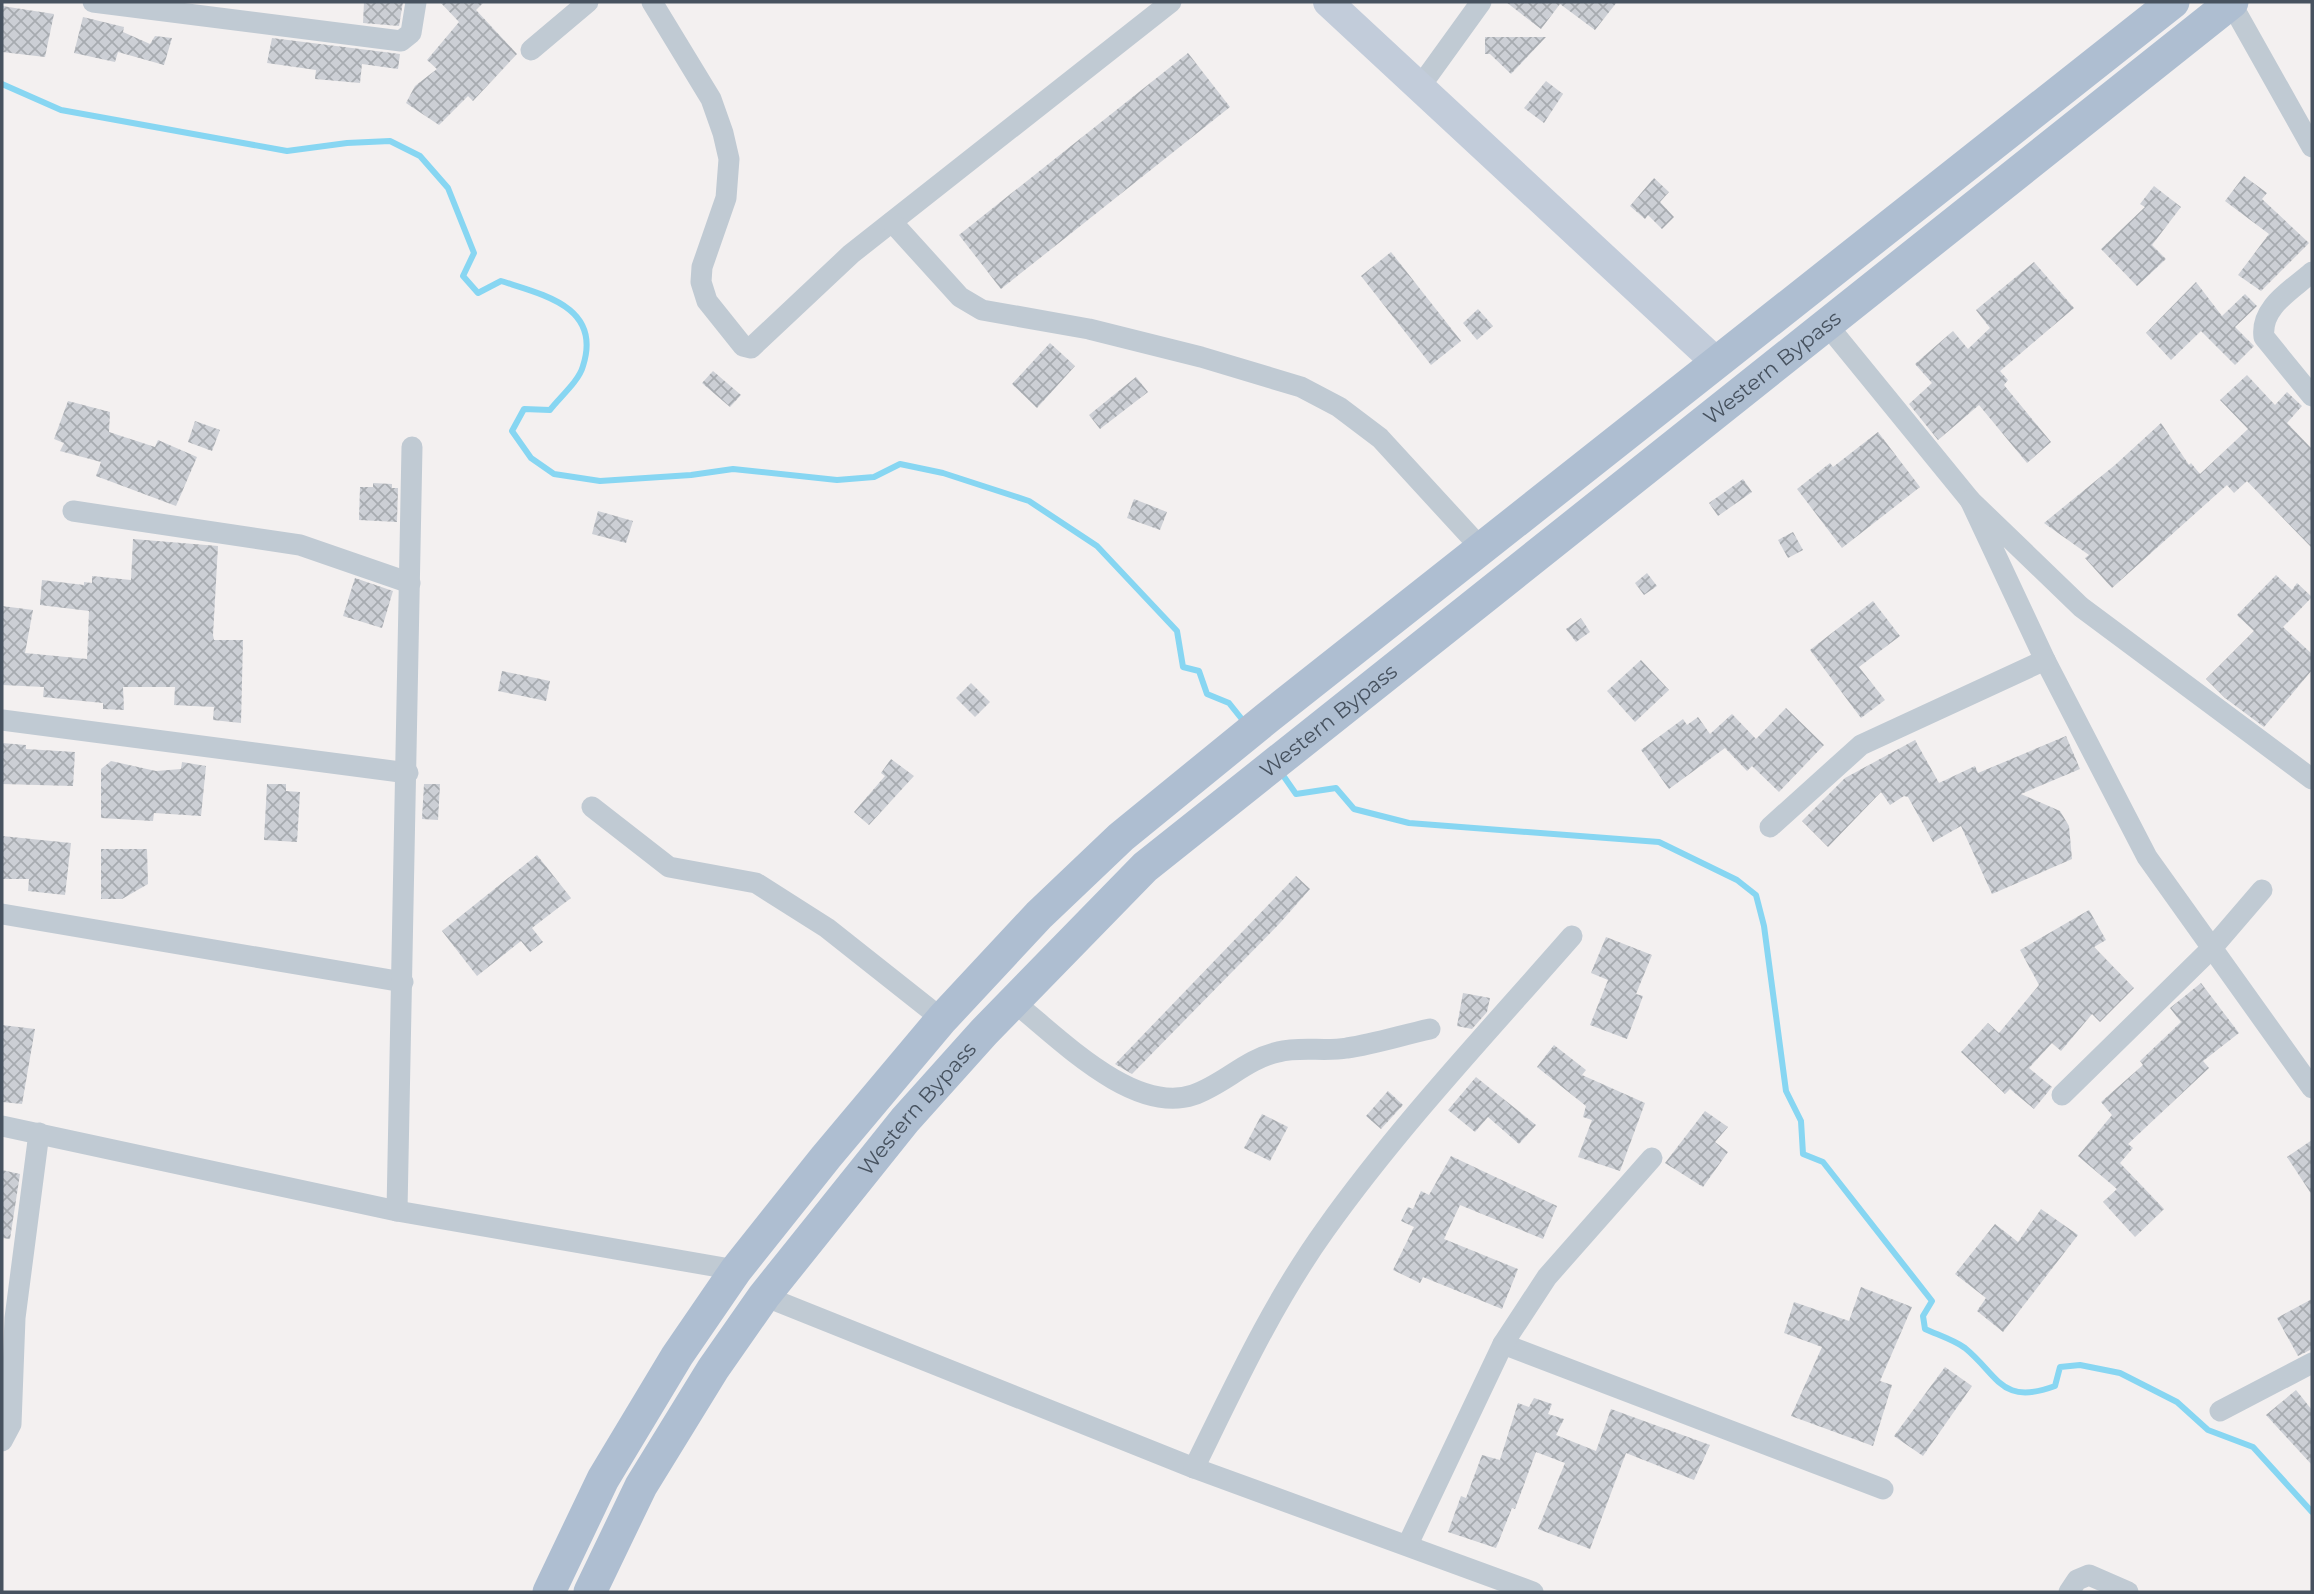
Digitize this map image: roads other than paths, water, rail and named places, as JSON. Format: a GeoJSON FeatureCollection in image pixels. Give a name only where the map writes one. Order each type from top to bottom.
{"type":"FeatureCollection","features":[{"type":"Feature","properties":{"kind":"main road","name":"Western Bypass"},"geometry":{"type":"LineString","coordinates":[[549,1592],[603,1479],[677,1356],[736,1270],[942,1019],[1039,915],[1121,837],[1481,548],[2173,2]]}},
{"type":"Feature","properties":{"kind":"main road","name":"Western Bypass"},"geometry":{"type":"LineString","coordinates":[[590,1592],[641,1486],[713,1369],[764,1296],[905,1120],[1145,867],[1828,326],[2231,2]]}},
{"type":"Feature","properties":{"kind":"street"},"geometry":{"type":"LineString","coordinates":[[93,2],[401,41],[411,33],[416,2]]}},
{"type":"Feature","properties":{"kind":"street"},"geometry":{"type":"LineString","coordinates":[[531,50],[588,2]]}},
{"type":"Feature","properties":{"kind":"street"},"geometry":{"type":"LineString","coordinates":[[652,2],[711,99],[723,133],[729,159],[726,198],[702,267],[701,282],[707,301],[743,346],[751,348],[851,254],[1171,2]]}},
{"type":"Feature","properties":{"kind":"street"},"geometry":{"type":"LineString","coordinates":[[1328,2],[1717,363]]}},
{"type":"Feature","properties":{"kind":"street"},"geometry":{"type":"LineString","coordinates":[[1419,88],[1481,2]]}},
{"type":"Feature","properties":{"kind":"street"},"geometry":{"type":"LineString","coordinates":[[2231,2],[2312,147]]}},
{"type":"Feature","properties":{"kind":"street"},"geometry":{"type":"LineString","coordinates":[[892,222],[960,297],[982,310],[1089,329],[1201,357],[1301,387],[1339,407],[1380,439],[1481,548]]}},
{"type":"Feature","properties":{"kind":"street"},"geometry":{"type":"LineString","coordinates":[[2312,272],[2268,311],[2262,324],[2264,337],[2312,396]]}},
{"type":"Feature","properties":{"kind":"street"},"geometry":{"type":"LineString","coordinates":[[1828,326],[1970,500],[2081,607],[2312,779]]}},
{"type":"Feature","properties":{"kind":"street"},"geometry":{"type":"LineString","coordinates":[[397,1211],[408,773],[412,447]]}},
{"type":"Feature","properties":{"kind":"street"},"geometry":{"type":"LineString","coordinates":[[1970,500],[2045,660],[2147,857],[2312,1088]]}},
{"type":"Feature","properties":{"kind":"street"},"geometry":{"type":"LineString","coordinates":[[73,511],[286,542],[410,583]]}},
{"type":"Feature","properties":{"kind":"street"},"geometry":{"type":"LineString","coordinates":[[1770,827],[1861,745],[2045,660]]}},
{"type":"Feature","properties":{"kind":"street"},"geometry":{"type":"LineString","coordinates":[[2,720],[408,773]]}},
{"type":"Feature","properties":{"kind":"street"},"geometry":{"type":"LineString","coordinates":[[592,807],[669,867],[757,883],[827,928],[942,1019]]}},
{"type":"Feature","properties":{"kind":"street"},"geometry":{"type":"LineString","coordinates":[[2062,1095],[2213,947],[2262,890]]}},
{"type":"Feature","properties":{"kind":"street"},"geometry":{"type":"LineString","coordinates":[[2,914],[403,982]]}},
{"type":"Feature","properties":{"kind":"street"},"geometry":{"type":"LineString","coordinates":[[1194,1468],[1266,1324],[1323,1232],[1370,1168],[1572,936]]}},
{"type":"Feature","properties":{"kind":"street"},"geometry":{"type":"LineString","coordinates":[[1015,1003],[1109,1078],[1138,1092],[1168,1098],[1199,1092],[1275,1052],[1301,1048],[1344,1049],[1430,1029]]}},
{"type":"Feature","properties":{"kind":"street"},"geometry":{"type":"LineString","coordinates":[[2,1126],[397,1211],[736,1270]]}},
{"type":"Feature","properties":{"kind":"street"},"geometry":{"type":"LineString","coordinates":[[2,1441],[11,1424],[15,1318],[39,1133]]}},
{"type":"Feature","properties":{"kind":"street"},"geometry":{"type":"LineString","coordinates":[[1408,1544],[1503,1345],[1546,1278],[1652,1158]]}},
{"type":"Feature","properties":{"kind":"street"},"geometry":{"type":"LineString","coordinates":[[764,1296],[1194,1468],[1408,1544],[1533,1592]]}},
{"type":"Feature","properties":{"kind":"street"},"geometry":{"type":"LineString","coordinates":[[1503,1345],[1883,1489]]}},
{"type":"Feature","properties":{"kind":"street"},"geometry":{"type":"LineString","coordinates":[[2220,1410],[2312,1363]]}},
{"type":"Feature","properties":{"kind":"street"},"geometry":{"type":"LineString","coordinates":[[2069,1592],[2077,1580],[2089,1575],[2129,1592]]}},
{"type":"Feature","properties":{"kind":"waterway"},"geometry":{"type":"LineString","coordinates":[[2,84],[61,110],[287,151],[347,143],[390,141],[420,156],[448,188],[474,253],[463,276],[478,293],[501,281],[535,292],[565,307],[577,317],[584,330],[587,346],[578,377],[550,410],[524,409],[512,431],[531,458],[554,474],[600,481],[691,475],[733,469],[837,480],[874,477],[900,464],[943,473],[1029,501],[1097,546],[1177,631],[1183,667],[1199,671],[1207,694],[1229,703],[1245,723]]}},
{"type":"Feature","properties":{"kind":"waterway"},"geometry":{"type":"LineString","coordinates":[[1280,771],[1296,794],[1336,788],[1354,809],[1409,823],[1659,842],[1737,880],[1756,895],[1764,926],[1786,1091],[1801,1121],[1803,1154],[1823,1162],[1932,1301],[1923,1316],[1925,1329],[1965,1348],[1994,1378],[2012,1390],[2037,1391],[2055,1386],[2060,1367],[2080,1365],[2120,1373],[2177,1402],[2208,1430],[2253,1447],[2312,1512]]}}]}
